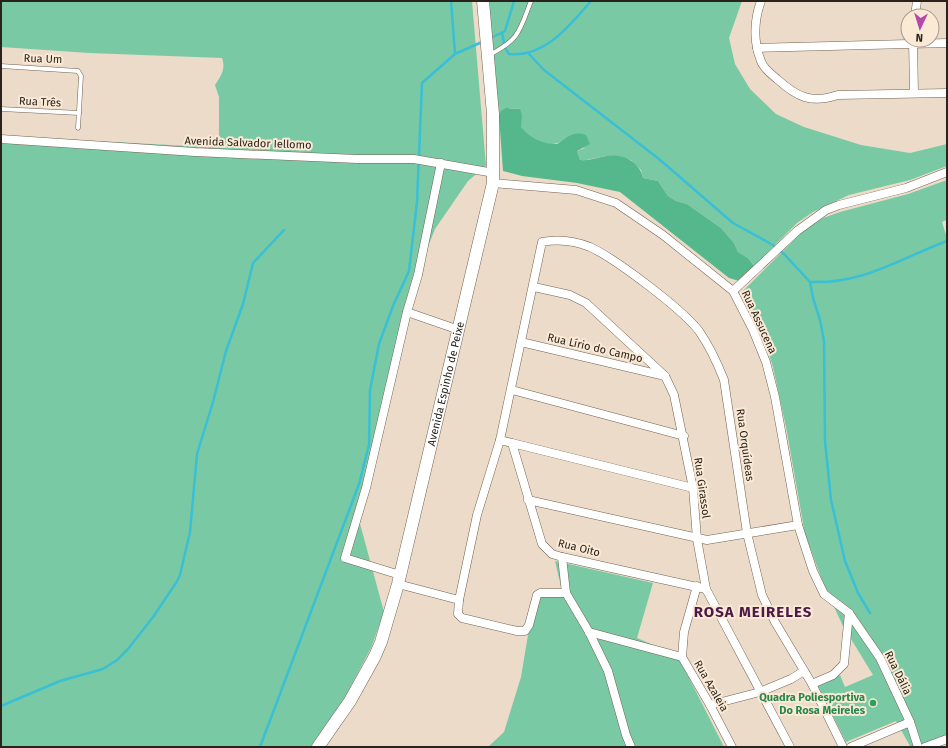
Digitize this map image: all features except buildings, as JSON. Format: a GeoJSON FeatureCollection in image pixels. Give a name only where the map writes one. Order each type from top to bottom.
{"type":"FeatureCollection","features":[{"type":"Feature","properties":{"kind":"street","name":"Avenida Espinho de Peixe"},"geometry":{"type":"LineString","coordinates":[[318,747],[350,700],[375,656],[381,642],[399,580],[494,178],[492,114],[483,1]]}},
{"type":"Feature","properties":{"kind":"street"},"geometry":{"type":"LineString","coordinates":[[761,1],[756,18],[757,48],[761,63],[769,73],[792,92],[805,97],[823,100],[838,95],[947,93]]}},
{"type":"Feature","properties":{"kind":"street"},"geometry":{"type":"LineString","coordinates":[[757,48],[900,42]]}},
{"type":"Feature","properties":{"kind":"street"},"geometry":{"type":"LineString","coordinates":[[912,48],[914,93]]}},
{"type":"Feature","properties":{"kind":"street","name":"Avenida Salvador Iellomo"},"geometry":{"type":"LineString","coordinates":[[1,140],[195,152],[357,159],[414,159],[441,163],[494,178]]}},
{"type":"Feature","properties":{"kind":"street"},"geometry":{"type":"LineString","coordinates":[[441,163],[418,275],[407,312],[366,488],[345,558],[399,580],[459,600]]}},
{"type":"Feature","properties":{"kind":"street"},"geometry":{"type":"LineString","coordinates":[[733,291],[797,231],[826,210],[839,205],[906,188],[947,172]]}},
{"type":"Feature","properties":{"kind":"street","name":"Rua Assucena"},"geometry":{"type":"LineString","coordinates":[[494,178],[576,190],[616,203],[663,235],[733,291],[753,330],[766,362],[775,397],[798,525],[805,551],[824,594],[850,614]]}},
{"type":"Feature","properties":{"kind":"street","name":"Rua Orquídeas"},"geometry":{"type":"LineString","coordinates":[[534,287],[542,242],[550,240],[565,241],[591,248],[638,279],[682,314],[698,330],[715,356],[724,380],[747,533],[762,595],[775,622],[812,684],[843,747]]}},
{"type":"Feature","properties":{"kind":"street"},"geometry":{"type":"LineString","coordinates":[[534,287],[520,342],[512,390],[500,440],[477,515],[457,611],[462,618],[517,631],[525,631],[529,625],[537,595],[540,593],[566,593]]}},
{"type":"Feature","properties":{"kind":"street","name":"Rua Girassol"},"geometry":{"type":"LineString","coordinates":[[534,287],[570,295],[586,303],[665,376],[674,395],[684,436],[693,488],[697,539],[706,589],[790,747]]}},
{"type":"Feature","properties":{"kind":"street"},"geometry":{"type":"LineString","coordinates":[[407,312],[459,330]]}},
{"type":"Feature","properties":{"kind":"street","name":"Rua Lírio do Campo"},"geometry":{"type":"LineString","coordinates":[[520,342],[665,376]]}},
{"type":"Feature","properties":{"kind":"street"},"geometry":{"type":"LineString","coordinates":[[512,390],[684,436]]}},
{"type":"Feature","properties":{"kind":"street"},"geometry":{"type":"LineString","coordinates":[[500,440],[693,488]]}},
{"type":"Feature","properties":{"kind":"street","name":"Rua Oito"},"geometry":{"type":"LineString","coordinates":[[512,443],[542,544],[552,554],[706,589]]}},
{"type":"Feature","properties":{"kind":"street"},"geometry":{"type":"LineString","coordinates":[[528,500],[697,539],[719,539],[798,525]]}},
{"type":"Feature","properties":{"kind":"street"},"geometry":{"type":"LineString","coordinates":[[562,557],[566,593],[589,632],[608,671],[626,735],[631,747]]}},
{"type":"Feature","properties":{"kind":"street","name":"Rua Azaleia"},"geometry":{"type":"LineString","coordinates":[[697,586],[684,632],[682,657],[732,747]]}},
{"type":"Feature","properties":{"kind":"street"},"geometry":{"type":"LineString","coordinates":[[812,684],[833,675],[844,664],[850,614]]}},
{"type":"Feature","properties":{"kind":"street","name":"Rua Dália"},"geometry":{"type":"LineString","coordinates":[[850,614],[880,658],[910,722],[918,747]]}},
{"type":"Feature","properties":{"kind":"street"},"geometry":{"type":"LineString","coordinates":[[589,632],[682,657]]}},
{"type":"Feature","properties":{"kind":"street"},"geometry":{"type":"LineString","coordinates":[[710,705],[760,692],[791,679],[804,671]]}},
{"type":"Feature","properties":{"kind":"street"},"geometry":{"type":"LineString","coordinates":[[851,747],[910,722]]}},
{"type":"Feature","properties":{"kind":"street"},"geometry":{"type":"LineString","coordinates":[[925,747],[947,739]]}},
{"type":"Feature","properties":{"kind":"lane"},"geometry":{"type":"LineString","coordinates":[[488,56],[508,45],[516,37],[531,1]]}},
{"type":"Feature","properties":{"kind":"lane","name":"Rua Um"},"geometry":{"type":"LineString","coordinates":[[1,66],[78,71],[81,76],[78,113]]}},
{"type":"Feature","properties":{"kind":"lane","name":"Rua Três"},"geometry":{"type":"LineString","coordinates":[[1,109],[78,113]]}},
{"type":"Feature","properties":{"kind":"lane"},"geometry":{"type":"LineString","coordinates":[[78,113],[78,128]]}},
{"type":"Feature","properties":{"kind":"green space"},"geometry":{"type":"Polygon","coordinates":[[[1,1],[472,1],[486,166],[468,181],[435,229],[420,267],[359,520],[384,612],[371,648],[342,703],[311,747],[1,747],[1,136],[227,148],[219,135],[219,97],[215,85],[223,69],[222,58],[89,53],[1,47],[1,1]]]}},
{"type":"Feature","properties":{"kind":"green space"},"geometry":{"type":"Polygon","coordinates":[[[489,1],[742,1],[729,38],[735,64],[750,89],[776,114],[804,127],[861,145],[910,153],[947,144],[947,166],[910,180],[849,195],[813,212],[797,223],[754,266],[748,258],[738,252],[734,243],[721,228],[687,204],[676,201],[668,196],[658,181],[643,178],[641,170],[631,160],[606,156],[580,160],[577,151],[585,148],[564,140],[552,144],[540,142],[529,136],[520,127],[520,109],[505,109],[499,116],[489,1]]]}},
{"type":"Feature","properties":{"kind":"green space"},"geometry":{"type":"Polygon","coordinates":[[[506,108],[520,109],[522,115],[521,127],[532,137],[541,142],[557,144],[567,137],[577,133],[586,135],[590,144],[577,151],[580,160],[613,155],[625,157],[635,163],[643,178],[658,181],[668,196],[676,201],[687,204],[721,228],[734,243],[738,252],[748,258],[754,266],[739,281],[729,278],[620,192],[577,183],[522,176],[503,171],[499,116],[501,111],[506,108]]]}},
{"type":"Feature","properties":{"kind":"green space"},"geometry":{"type":"Polygon","coordinates":[[[947,180],[947,220],[942,222],[947,238],[947,735],[916,746],[910,746],[896,721],[846,742],[818,686],[840,675],[845,687],[873,675],[843,626],[825,588],[805,534],[786,427],[773,367],[758,320],[743,291],[804,230],[823,218],[908,194],[947,180]]]}},
{"type":"Feature","properties":{"kind":"green space"},"geometry":{"type":"Polygon","coordinates":[[[555,561],[653,583],[637,638],[679,658],[724,747],[488,747],[504,732],[521,677],[535,593],[562,591],[555,561]]]}},
{"type":"Feature","properties":{"kind":"waterway"},"geometry":{"type":"LineString","coordinates":[[451,1],[455,54]]}},
{"type":"Feature","properties":{"kind":"waterway"},"geometry":{"type":"LineString","coordinates":[[491,38],[505,31],[514,1]]}},
{"type":"Feature","properties":{"kind":"waterway"},"geometry":{"type":"LineString","coordinates":[[502,33],[505,48],[509,54],[522,54],[534,51],[556,38],[591,1]]}},
{"type":"Feature","properties":{"kind":"waterway"},"geometry":{"type":"LineString","coordinates":[[260,747],[359,484],[369,445],[370,390],[379,344],[393,306],[409,271],[417,202],[422,83],[455,54],[482,42]]}},
{"type":"Feature","properties":{"kind":"waterway"},"geometry":{"type":"LineString","coordinates":[[529,54],[544,70],[659,159],[733,223],[773,245],[784,254],[810,282],[824,341],[825,441],[831,500],[845,561],[858,593],[870,613]]}},
{"type":"Feature","properties":{"kind":"waterway"},"geometry":{"type":"LineString","coordinates":[[1,706],[60,681],[103,669],[117,660],[128,649],[153,617],[176,583],[180,575],[190,532],[197,454],[213,402],[226,351],[243,304],[253,263],[284,230]]}},
{"type":"Feature","properties":{"kind":"waterway"},"geometry":{"type":"LineString","coordinates":[[810,282],[829,282],[864,275],[947,241]]}},
{"type":"Feature","properties":{"kind":"place","name":"Quadra Poliesportiva Do Rosa Meireles"},"geometry":{"type":"Point","coordinates":[873,703]}},
{"type":"Feature","properties":{"kind":"district","name":"ROSA MEIRELES"},"geometry":{"type":"Point","coordinates":[753,612]}}]}
